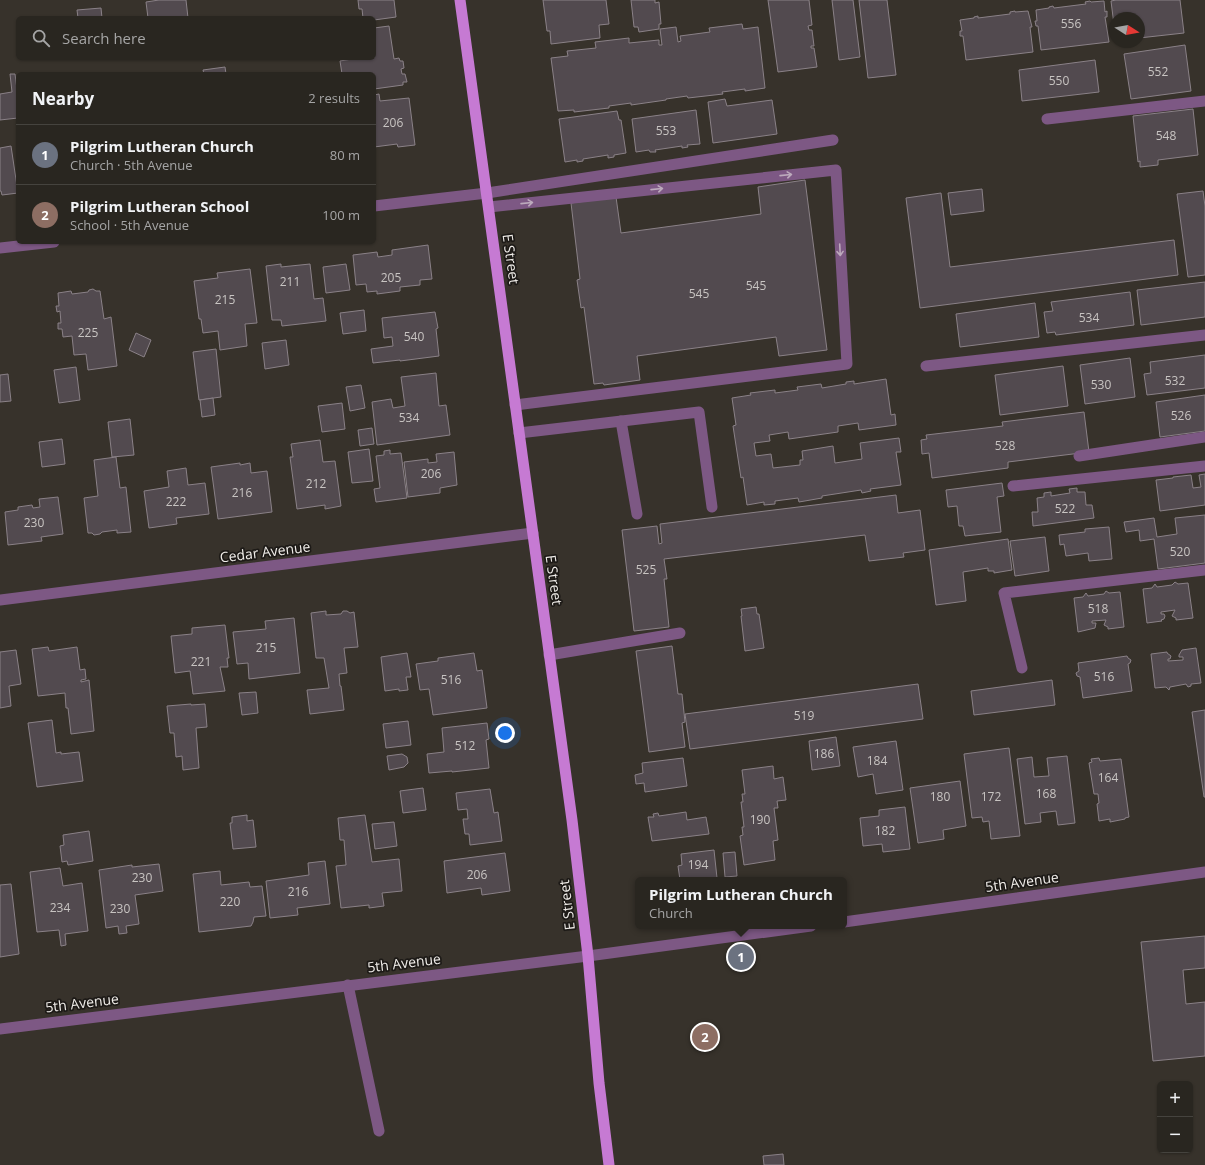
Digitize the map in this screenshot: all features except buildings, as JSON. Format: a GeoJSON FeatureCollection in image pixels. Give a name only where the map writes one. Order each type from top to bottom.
{"type":"FeatureCollection","features":[{"type":"Feature","properties":{"kind":"main road","name":"E Street"},"geometry":{"type":"LineString","coordinates":[[460,0],[572,820],[588,956],[599,1082],[609,1165]]}},
{"type":"Feature","properties":{"kind":"street"},"geometry":{"type":"LineString","coordinates":[[1047,119],[1205,101]]}},
{"type":"Feature","properties":{"kind":"street"},"geometry":{"type":"LineString","coordinates":[[376,206],[487,193],[833,140]]}},
{"type":"Feature","properties":{"kind":"street"},"geometry":{"type":"LineString","coordinates":[[488,207],[836,170],[847,364],[515,405]]}},
{"type":"Feature","properties":{"kind":"street"},"geometry":{"type":"LineString","coordinates":[[0,248],[36,244]]}},
{"type":"Feature","properties":{"kind":"street"},"geometry":{"type":"LineString","coordinates":[[926,366],[1205,335]]}},
{"type":"Feature","properties":{"kind":"street"},"geometry":{"type":"LineString","coordinates":[[519,433],[699,412],[712,507]]}},
{"type":"Feature","properties":{"kind":"street"},"geometry":{"type":"LineString","coordinates":[[621,420],[637,514]]}},
{"type":"Feature","properties":{"kind":"street"},"geometry":{"type":"LineString","coordinates":[[1079,456],[1205,437]]}},
{"type":"Feature","properties":{"kind":"street"},"geometry":{"type":"LineString","coordinates":[[1013,486],[1205,466]]}},
{"type":"Feature","properties":{"kind":"street","name":"Cedar Avenue"},"geometry":{"type":"LineString","coordinates":[[0,600],[533,533]]}},
{"type":"Feature","properties":{"kind":"street"},"geometry":{"type":"LineString","coordinates":[[1022,668],[1004,594],[1205,570]]}},
{"type":"Feature","properties":{"kind":"street"},"geometry":{"type":"LineString","coordinates":[[549,655],[680,633]]}},
{"type":"Feature","properties":{"kind":"street","name":"5th Avenue"},"geometry":{"type":"LineString","coordinates":[[847,922],[1205,872]]}},
{"type":"Feature","properties":{"kind":"street","name":"5th Avenue"},"geometry":{"type":"LineString","coordinates":[[0,1029],[588,956],[789,929]]}},
{"type":"Feature","properties":{"kind":"street"},"geometry":{"type":"LineString","coordinates":[[348,985],[378,1131]]}},
{"type":"Feature","properties":{"kind":"place","name":"Pilgrim Lutheran Church"},"geometry":{"type":"Point","coordinates":[741,957]}},
{"type":"Feature","properties":{"kind":"place","name":"Pilgrim Lutheran School"},"geometry":{"type":"Point","coordinates":[705,1037]}}]}
